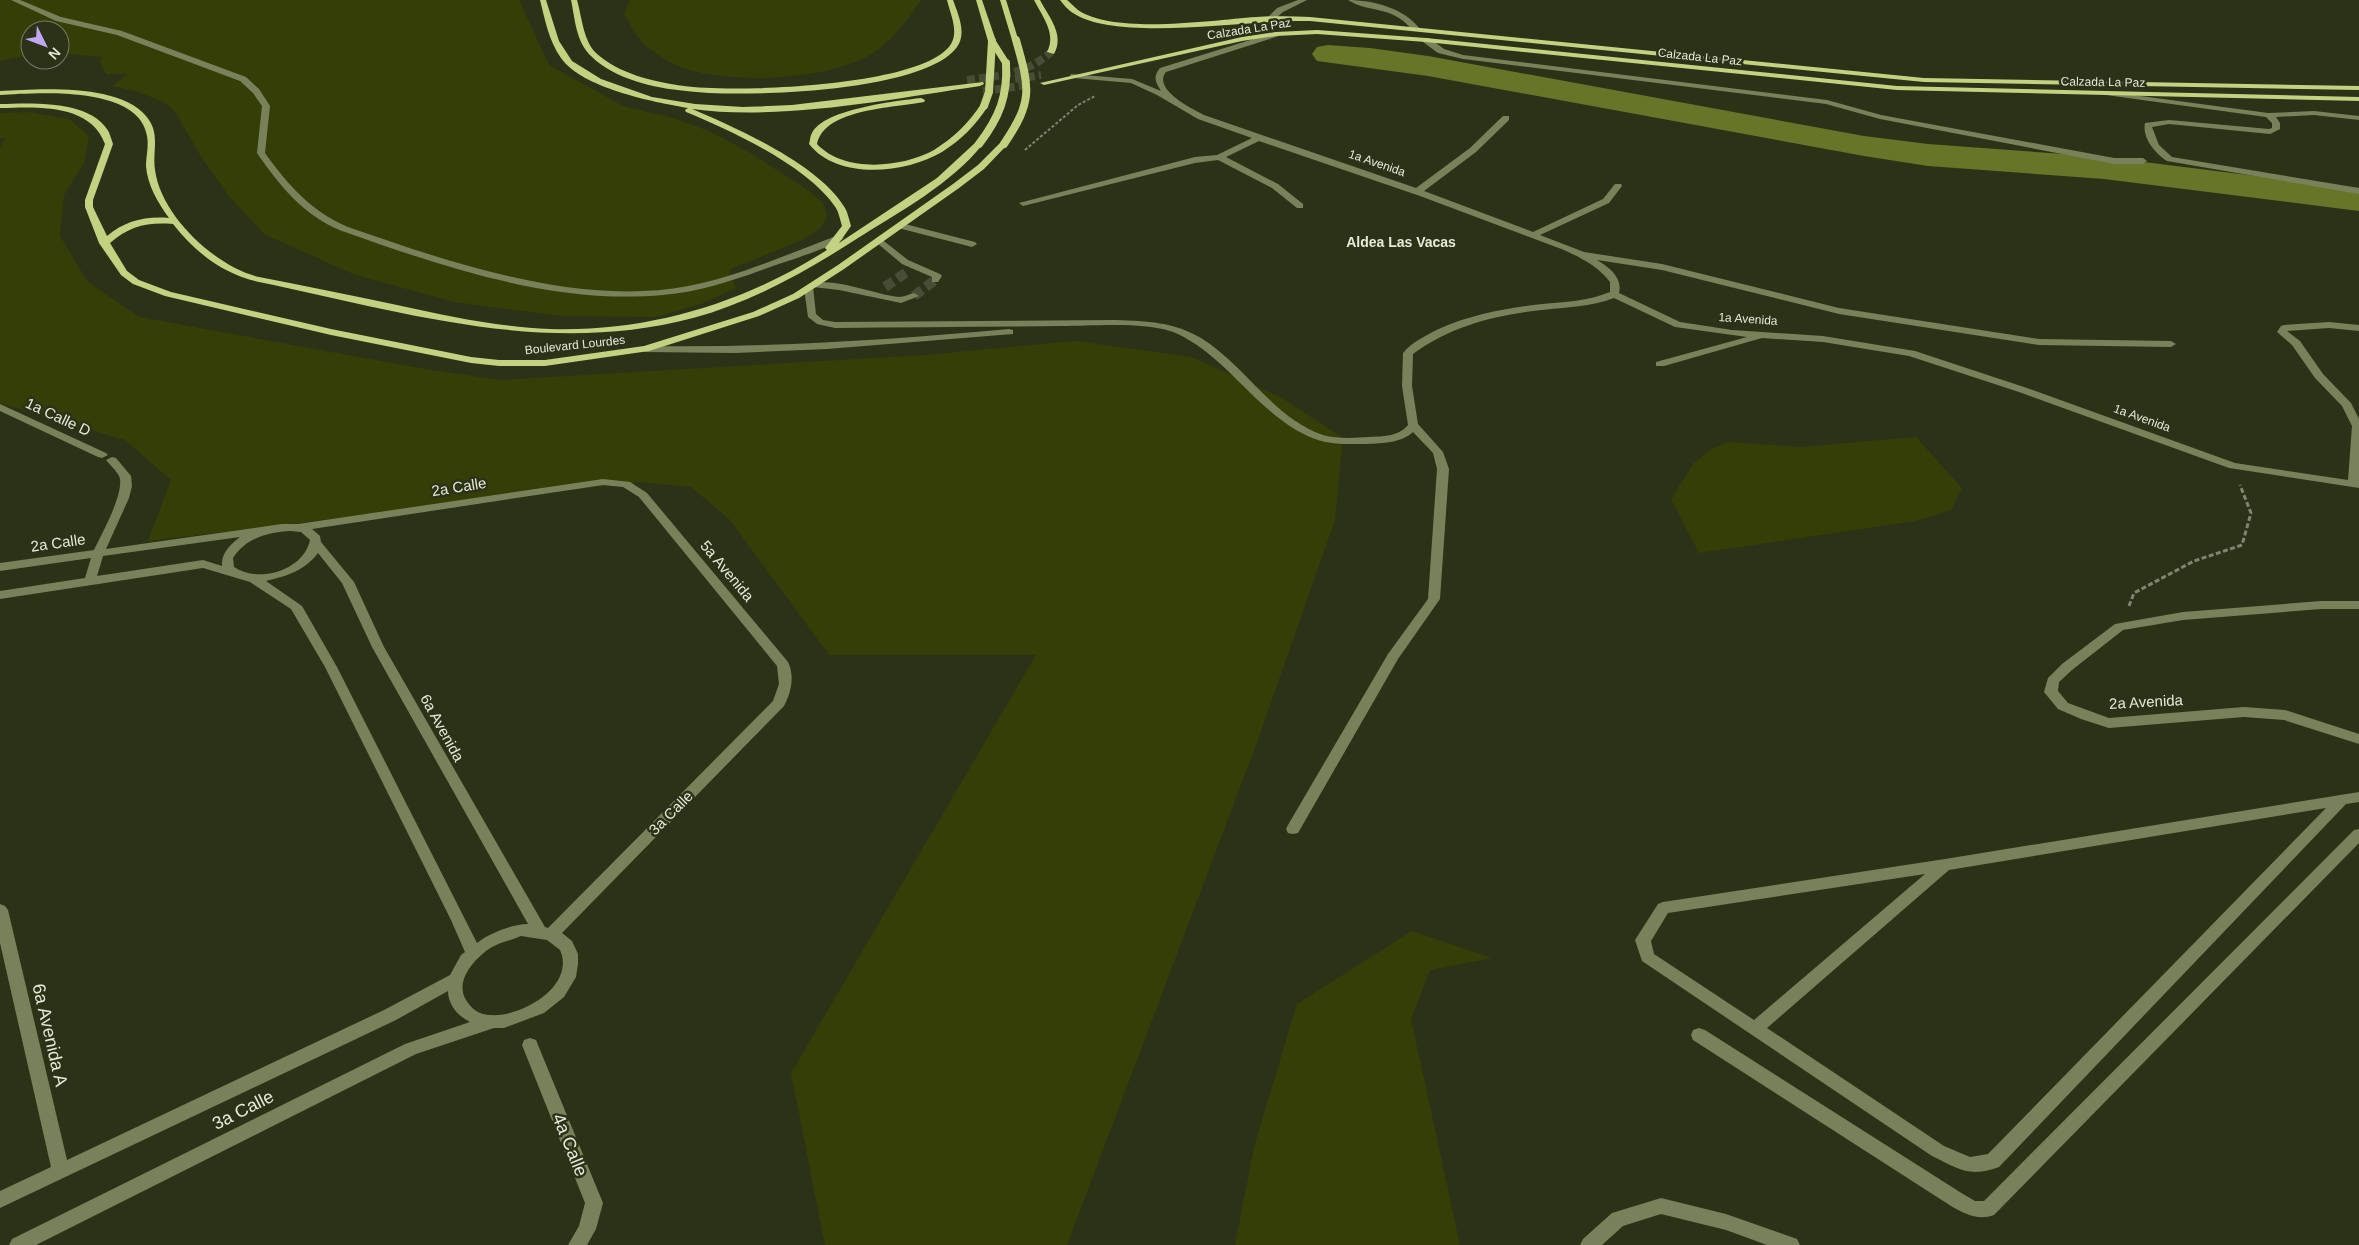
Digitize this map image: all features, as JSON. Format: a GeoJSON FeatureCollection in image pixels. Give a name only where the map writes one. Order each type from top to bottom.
{"type":"FeatureCollection","features":[{"type":"Feature","properties":{"kind":"main road"},"geometry":{"type":"LineString","coordinates":[[543,0],[553,32],[563,53],[577,69],[634,96],[678,104],[774,109],[982,88],[854,111],[819,129],[813,137],[813,144],[826,157],[848,164],[876,166],[907,162],[928,155],[952,141],[971,124],[984,106],[989,92],[992,41]]}},
{"type":"Feature","properties":{"kind":"main road"},"geometry":{"type":"LineString","coordinates":[[574,0],[584,41],[596,56],[634,76],[695,89],[738,92],[793,90],[887,77],[914,69],[948,52],[956,42],[957,26],[950,0]]}},
{"type":"Feature","properties":{"kind":"main road","name":"Boulevard Lourdes"},"geometry":{"type":"LineString","coordinates":[[0,93],[60,92],[90,94],[108,98],[139,114],[151,132],[150,171],[155,187],[175,221],[208,256],[239,273],[316,292],[495,327],[528,331],[603,331],[673,321],[739,301],[772,286],[820,259],[927,188],[961,162],[979,144],[996,121],[1007,96],[1006,63],[992,41],[979,0]]}},
{"type":"Feature","properties":{"kind":"main road","name":"Boulevard Lourdes"},"geometry":{"type":"LineString","coordinates":[[0,106],[71,110],[88,117],[99,125],[108,138],[109,144],[88,200],[89,207],[104,243],[118,266],[136,282],[168,294],[331,332],[437,353],[499,363],[521,364],[577,360],[645,349],[756,314],[812,286],[880,241],[981,168],[1004,144],[1022,117],[1029,96],[1030,87],[1003,0]]}},
{"type":"Feature","properties":{"kind":"main road"},"geometry":{"type":"LineString","coordinates":[[1037,0],[1056,38],[1056,46],[1051,52]]}},
{"type":"Feature","properties":{"kind":"main road","name":"Calzada La Paz"},"geometry":{"type":"LineString","coordinates":[[1063,0],[1079,14],[1105,22],[1128,26],[1270,19],[1321,20],[1924,80],[2359,88]]}},
{"type":"Feature","properties":{"kind":"main road","name":"Calzada La Paz"},"geometry":{"type":"LineString","coordinates":[[1337,33],[1276,34],[1074,76],[1043,79],[1247,30],[1302,27],[1337,33],[1426,40],[1880,86],[1954,90],[2359,99]]}},
{"type":"Feature","properties":{"kind":"main road"},"geometry":{"type":"LineString","coordinates":[[678,104],[774,102],[967,80]]}},
{"type":"Feature","properties":{"kind":"main road"},"geometry":{"type":"LineString","coordinates":[[678,104],[722,124],[821,184],[839,203],[845,214],[846,226],[839,238],[820,259]]}},
{"type":"Feature","properties":{"kind":"main road"},"geometry":{"type":"LineString","coordinates":[[104,243],[122,228],[136,221],[153,219],[175,221]]}},
{"type":"Feature","properties":{"kind":"street"},"geometry":{"type":"LineString","coordinates":[[14,0],[59,19],[119,34],[243,79],[256,91],[266,106],[261,153],[273,170],[304,203],[326,220],[359,234],[481,272],[557,289],[619,293],[665,292],[704,285],[736,276],[839,238]]}},
{"type":"Feature","properties":{"kind":"street"},"geometry":{"type":"LineString","coordinates":[[1270,19],[1280,10],[1304,0]]}},
{"type":"Feature","properties":{"kind":"street"},"geometry":{"type":"LineString","coordinates":[[1351,0],[1399,14],[1413,23],[1416,28]]}},
{"type":"Feature","properties":{"kind":"street"},"geometry":{"type":"LineString","coordinates":[[1172,101],[1159,81],[1159,75],[1163,70],[1276,34]]}},
{"type":"Feature","properties":{"kind":"street"},"geometry":{"type":"LineString","coordinates":[[1426,40],[1441,51],[1463,58],[1827,102],[1880,117],[2114,161],[2143,162]]}},
{"type":"Feature","properties":{"kind":"street","name":"1a Avenida"},"geometry":{"type":"LineString","coordinates":[[1074,76],[1132,81],[1202,117],[1418,191],[1533,235],[1595,263],[1614,280],[1616,286],[1614,294],[1662,319],[1678,325],[1732,333],[1823,339],[1911,353],[2023,390],[2233,466],[2356,485]]}},
{"type":"Feature","properties":{"kind":"street"},"geometry":{"type":"LineString","coordinates":[[2106,93],[2268,115],[2314,113],[2359,118]]}},
{"type":"Feature","properties":{"kind":"street"},"geometry":{"type":"LineString","coordinates":[[2268,115],[2274,118],[2277,124],[2276,129],[2270,132],[2169,122],[2148,125],[2149,135],[2161,154],[2170,159],[2359,191]]}},
{"type":"Feature","properties":{"kind":"street"},"geometry":{"type":"LineString","coordinates":[[1418,191],[1473,150],[1506,118]]}},
{"type":"Feature","properties":{"kind":"street"},"geometry":{"type":"LineString","coordinates":[[1023,203],[1195,160],[1219,157],[1259,138]]}},
{"type":"Feature","properties":{"kind":"street"},"geometry":{"type":"LineString","coordinates":[[1219,157],[1275,186],[1300,206]]}},
{"type":"Feature","properties":{"kind":"street"},"geometry":{"type":"LineString","coordinates":[[1533,235],[1606,201],[1618,186]]}},
{"type":"Feature","properties":{"kind":"street"},"geometry":{"type":"LineString","coordinates":[[901,226],[972,244]]}},
{"type":"Feature","properties":{"kind":"street"},"geometry":{"type":"LineString","coordinates":[[880,241],[911,269],[933,272],[936,276],[935,280]]}},
{"type":"Feature","properties":{"kind":"street"},"geometry":{"type":"LineString","coordinates":[[1578,254],[1662,268],[1839,311],[2039,342],[2171,344]]}},
{"type":"Feature","properties":{"kind":"street"},"geometry":{"type":"LineString","coordinates":[[914,296],[901,300],[839,287],[812,286],[811,316],[820,322],[835,325],[1133,324],[1179,330],[1210,350],[1287,418],[1320,437],[1372,440],[1393,438],[1406,432],[1413,425]]}},
{"type":"Feature","properties":{"kind":"street"},"geometry":{"type":"LineString","coordinates":[[873,295],[885,287]]}},
{"type":"Feature","properties":{"kind":"street"},"geometry":{"type":"LineString","coordinates":[[1293,829],[1393,657],[1434,599],[1443,469],[1438,452],[1413,425],[1407,386],[1408,353],[1422,341],[1466,322],[1509,311],[1579,303],[1614,294]]}},
{"type":"Feature","properties":{"kind":"street"},"geometry":{"type":"LineString","coordinates":[[645,349],[714,351],[898,342],[1089,324]]}},
{"type":"Feature","properties":{"kind":"street"},"geometry":{"type":"LineString","coordinates":[[2356,485],[2357,426],[2347,405],[2319,376],[2296,343],[2282,332],[2284,328],[2307,325],[2359,328]]}},
{"type":"Feature","properties":{"kind":"street"},"geometry":{"type":"LineString","coordinates":[[1660,364],[1765,334]]}},
{"type":"Feature","properties":{"kind":"street","name":"1a Calle D"},"geometry":{"type":"LineString","coordinates":[[0,407],[107,457],[126,476],[123,498],[98,554]]}},
{"type":"Feature","properties":{"kind":"street","name":"2a Calle"},"geometry":{"type":"LineString","coordinates":[[0,567],[268,530],[298,528],[603,482],[626,484]]}},
{"type":"Feature","properties":{"kind":"street","name":"5a Avenida"},"geometry":{"type":"LineString","coordinates":[[626,484],[643,495],[783,664],[787,676],[785,689]]}},
{"type":"Feature","properties":{"kind":"street","name":"6a Avenida"},"geometry":{"type":"LineString","coordinates":[[298,528],[314,535],[317,544],[348,582],[378,647],[546,932]]}},
{"type":"Feature","properties":{"kind":"street"},"geometry":{"type":"LineString","coordinates":[[232,573],[227,564],[230,552],[250,537],[268,530]]}},
{"type":"Feature","properties":{"kind":"street"},"geometry":{"type":"LineString","coordinates":[[0,595],[203,564],[243,578],[266,578],[290,570],[308,558],[317,544]]}},
{"type":"Feature","properties":{"kind":"street"},"geometry":{"type":"LineString","coordinates":[[90,581],[98,554]]}},
{"type":"Feature","properties":{"kind":"street"},"geometry":{"type":"LineString","coordinates":[[254,578],[296,606],[331,667],[460,920],[473,952]]}},
{"type":"Feature","properties":{"kind":"street"},"geometry":{"type":"LineString","coordinates":[[2119,627],[2183,616],[2321,605],[2359,605]]}},
{"type":"Feature","properties":{"kind":"street","name":"2a Avenida"},"geometry":{"type":"LineString","coordinates":[[2119,627],[2075,661],[2053,681],[2051,692],[2063,706],[2109,723],[2244,712],[2285,716],[2359,739]]}},
{"type":"Feature","properties":{"kind":"street","name":"3a Calle"},"geometry":{"type":"LineString","coordinates":[[546,932],[779,703],[785,689]]}},
{"type":"Feature","properties":{"kind":"street"},"geometry":{"type":"LineString","coordinates":[[2342,800],[1993,1161],[1969,1165],[1938,1151],[1647,957],[1644,940],[1663,908],[1945,865],[2359,797]]}},
{"type":"Feature","properties":{"kind":"street"},"geometry":{"type":"LineString","coordinates":[[1699,1035],[1957,1200],[1973,1209],[1988,1209],[2359,834]]}},
{"type":"Feature","properties":{"kind":"street"},"geometry":{"type":"LineString","coordinates":[[1756,1028],[1945,865]]}},
{"type":"Feature","properties":{"kind":"street","name":"6a Avenida A"},"geometry":{"type":"LineString","coordinates":[[0,910],[62,1170]]}},
{"type":"Feature","properties":{"kind":"street"},"geometry":{"type":"LineString","coordinates":[[520,930],[546,932],[564,941],[570,952],[571,966],[562,988],[542,1007],[524,1016],[507,1021],[491,1022],[477,1019],[465,1013],[457,1004],[454,980],[462,965],[473,952],[504,934],[520,930]]}},
{"type":"Feature","properties":{"kind":"street","name":"3a Calle"},"geometry":{"type":"LineString","coordinates":[[0,1200],[390,1015],[454,980]]}},
{"type":"Feature","properties":{"kind":"street","name":"3a Calle"},"geometry":{"type":"LineString","coordinates":[[18,1245],[411,1049],[491,1022]]}},
{"type":"Feature","properties":{"kind":"street","name":"4a Calle"},"geometry":{"type":"LineString","coordinates":[[530,1045],[594,1203],[588,1229],[577,1245]]}},
{"type":"Feature","properties":{"kind":"street"},"geometry":{"type":"LineString","coordinates":[[1589,1245],[1618,1219],[1661,1206],[1726,1222],[1791,1245]]}},
{"type":"Feature","properties":{"kind":"path"},"geometry":{"type":"LineString","coordinates":[[1018,156],[1078,105],[1103,94]]}},
{"type":"Feature","properties":{"kind":"path"},"geometry":{"type":"LineString","coordinates":[[2119,627],[2134,593],[2194,561],[2242,545],[2251,513],[2233,466]]}},
{"type":"Feature","properties":{"kind":"green space"},"geometry":{"type":"Polygon","coordinates":[[[0,0],[519,0],[549,65],[623,106],[673,118],[709,131],[749,152],[806,189],[823,203],[827,216],[821,228],[802,240],[729,270],[736,288],[701,304],[656,317],[562,316],[454,302],[353,274],[264,234],[228,195],[200,155],[176,113],[164,102],[135,91],[112,86],[127,74],[106,74],[99,61],[103,57],[70,54],[70,20],[20,20],[20,57],[0,61],[0,0]]]}},
{"type":"Feature","properties":{"kind":"green space"},"geometry":{"type":"Polygon","coordinates":[[[630,0],[921,0],[894,36],[873,53],[854,62],[831,70],[779,77],[751,78],[701,73],[681,67],[657,54],[642,42],[624,14],[630,0]]]}},
{"type":"Feature","properties":{"kind":"green space"},"geometry":{"type":"Polygon","coordinates":[[[28,112],[69,119],[89,136],[84,163],[64,195],[60,236],[87,281],[139,317],[425,369],[500,380],[926,355],[1075,341],[1192,357],[1282,398],[1343,438],[1335,520],[1256,745],[1067,1245],[825,1245],[791,1073],[1036,655],[829,655],[730,520],[691,487],[638,482],[148,541],[171,480],[125,440],[0,403],[0,147],[6,138],[0,138],[0,113],[28,112]]]}},
{"type":"Feature","properties":{"kind":"green space"},"geometry":{"type":"Polygon","coordinates":[[[1916,437],[1962,488],[1951,510],[1915,521],[1699,553],[1671,499],[1693,464],[1710,450],[1727,442],[1801,447],[1916,437]]]}},
{"type":"Feature","properties":{"kind":"green space"},"geometry":{"type":"Polygon","coordinates":[[[1412,931],[1492,958],[1430,970],[1411,1019],[1460,1245],[1235,1245],[1254,1147],[1297,1004],[1412,931]]]}},
{"type":"Feature","properties":{"kind":"waterway"},"geometry":{"type":"LineString","coordinates":[[1328,54],[1370,57],[1428,66],[1864,146],[1928,155],[2104,168],[2359,200]]}},
{"type":"Feature","properties":{"kind":"tunnel"},"geometry":{"type":"LineString","coordinates":[[967,80],[1012,73],[1032,65],[1051,52]]}},
{"type":"Feature","properties":{"kind":"tunnel"},"geometry":{"type":"LineString","coordinates":[[1015,79],[1041,75]]}},
{"type":"Feature","properties":{"kind":"tunnel"},"geometry":{"type":"LineString","coordinates":[[983,91],[1028,85]]}},
{"type":"Feature","properties":{"kind":"tunnel"},"geometry":{"type":"LineString","coordinates":[[885,287],[907,272]]}},
{"type":"Feature","properties":{"kind":"tunnel"},"geometry":{"type":"LineString","coordinates":[[914,296],[935,280]]}},
{"type":"Feature","properties":{"kind":"district","name":"Aldea Las Vacas"},"geometry":{"type":"Point","coordinates":[1401,242]}}]}
